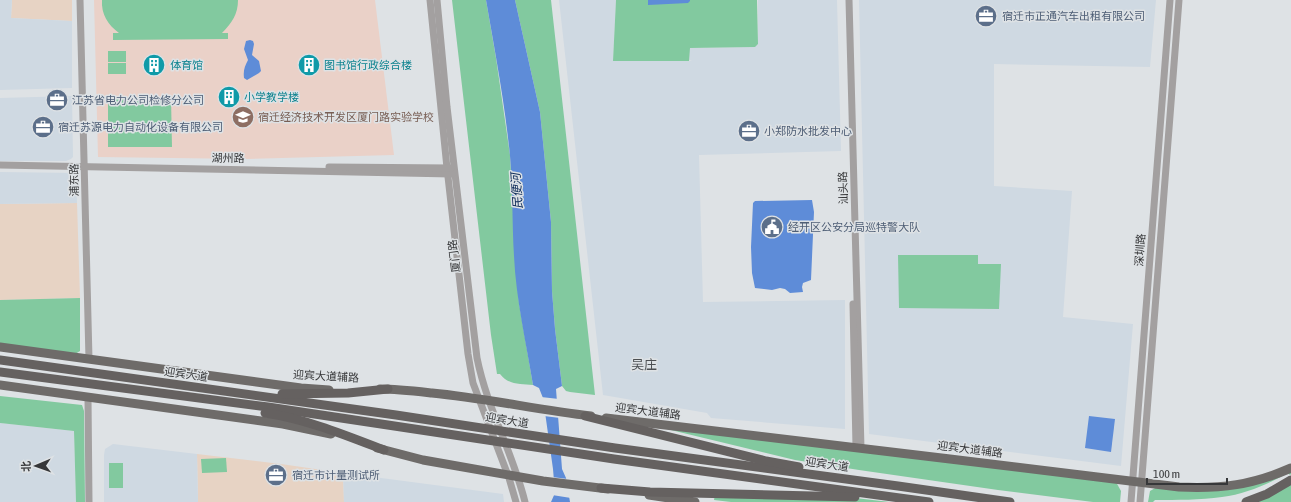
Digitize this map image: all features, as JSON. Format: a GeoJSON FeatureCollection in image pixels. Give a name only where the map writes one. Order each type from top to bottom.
{"type":"FeatureCollection","features":[{"type":"Feature","properties":{"kind":"highway","name":"迎宾大道"},"geometry":{"type":"LineString","coordinates":[[2,360],[396,415],[615,448],[1010,502]]}},
{"type":"Feature","properties":{"kind":"highway","name":"迎宾大道"},"geometry":{"type":"LineString","coordinates":[[0,372],[155,392],[614,459],[929,502]]}},
{"type":"Feature","properties":{"kind":"highway"},"geometry":{"type":"LineString","coordinates":[[0,377],[27,376]]}},
{"type":"Feature","properties":{"kind":"highway"},"geometry":{"type":"LineString","coordinates":[[243,394],[324,394],[388,389]]}},
{"type":"Feature","properties":{"kind":"highway"},"geometry":{"type":"LineString","coordinates":[[155,392],[193,403],[273,414],[291,418],[326,428],[384,450]]}},
{"type":"Feature","properties":{"kind":"highway"},"geometry":{"type":"LineString","coordinates":[[585,416],[766,461],[898,486]]}},
{"type":"Feature","properties":{"kind":"highway"},"geometry":{"type":"LineString","coordinates":[[1246,502],[1267,494],[1291,480]]}},
{"type":"Feature","properties":{"kind":"highway"},"geometry":{"type":"LineString","coordinates":[[601,488],[650,492],[906,498]]}},
{"type":"Feature","properties":{"kind":"main road","name":"迎宾大道辅路"},"geometry":{"type":"LineString","coordinates":[[0,347],[301,388],[343,391],[388,389],[464,396],[531,409],[569,414],[1179,487],[1204,488],[1231,486],[1270,477],[1291,468]]}},
{"type":"Feature","properties":{"kind":"main road"},"geometry":{"type":"LineString","coordinates":[[0,385],[283,424],[328,433],[423,460],[543,481],[695,502]]}},
{"type":"Feature","properties":{"kind":"street","name":"浦东路"},"geometry":{"type":"LineString","coordinates":[[80,0],[89,359]]}},
{"type":"Feature","properties":{"kind":"street","name":"汕头路"},"geometry":{"type":"LineString","coordinates":[[845,0],[859,448]]}},
{"type":"Feature","properties":{"kind":"street","name":"汕头路"},"geometry":{"type":"LineString","coordinates":[[849,0],[859,448]]}},
{"type":"Feature","properties":{"kind":"street","name":"深圳路"},"geometry":{"type":"LineString","coordinates":[[1140,502],[1138,482],[1170,0]]}},
{"type":"Feature","properties":{"kind":"street","name":"深圳路"},"geometry":{"type":"LineString","coordinates":[[1131,502],[1138,482],[1179,0]]}},
{"type":"Feature","properties":{"kind":"street","name":"厦门路"},"geometry":{"type":"LineString","coordinates":[[433,1],[438,9],[477,358],[482,381],[518,477],[525,502]]}},
{"type":"Feature","properties":{"kind":"street","name":"厦门路"},"geometry":{"type":"LineString","coordinates":[[433,1],[447,171],[468,354],[473,383],[508,475],[516,502]]}},
{"type":"Feature","properties":{"kind":"street","name":"湖州路"},"geometry":{"type":"LineString","coordinates":[[0,165],[84,164],[270,166],[455,171]]}},
{"type":"Feature","properties":{"kind":"street"},"geometry":{"type":"LineString","coordinates":[[88,398],[90,502]]}},
{"type":"Feature","properties":{"kind":"shaded area"},"geometry":{"type":"Polygon","coordinates":[[[0,0],[12,0],[11,18],[72,21],[72,88],[0,90],[0,0]]]}},
{"type":"Feature","properties":{"kind":"shaded area"},"geometry":{"type":"Polygon","coordinates":[[[12,0],[72,0],[72,21],[11,18],[12,0]]]}},
{"type":"Feature","properties":{"kind":"shaded area","name":"宿迁经济技术开发区厦门路实验学校"},"geometry":{"type":"Polygon","coordinates":[[[94,0],[375,0],[394,155],[248,159],[98,157],[94,0]]]}},
{"type":"Feature","properties":{"kind":"shaded area"},"geometry":{"type":"Polygon","coordinates":[[[559,0],[616,0],[613,61],[692,61],[689,60],[689,48],[755,47],[758,44],[758,0],[837,0],[841,151],[699,155],[703,302],[845,300],[845,429],[711,418],[707,413],[603,395],[559,0]]]}},
{"type":"Feature","properties":{"kind":"shaded area"},"geometry":{"type":"Polygon","coordinates":[[[859,0],[1156,0],[1150,67],[994,64],[994,186],[1072,191],[1063,317],[1133,324],[1121,466],[869,434],[859,0]]]}},
{"type":"Feature","properties":{"kind":"shaded area"},"geometry":{"type":"Polygon","coordinates":[[[72,96],[73,157],[71,159],[66,161],[0,161],[0,98],[72,96]]]}},
{"type":"Feature","properties":{"kind":"shaded area"},"geometry":{"type":"Polygon","coordinates":[[[0,172],[76,173],[77,203],[0,204],[0,172]]]}},
{"type":"Feature","properties":{"kind":"shaded area"},"geometry":{"type":"Polygon","coordinates":[[[77,203],[80,298],[0,300],[0,204],[77,203]]]}},
{"type":"Feature","properties":{"kind":"shaded area"},"geometry":{"type":"Polygon","coordinates":[[[0,423],[74,431],[76,502],[0,502],[0,423]]]}},
{"type":"Feature","properties":{"kind":"shaded area"},"geometry":{"type":"Polygon","coordinates":[[[113,444],[197,454],[198,502],[104,502],[104,455],[105,449],[113,444]]]}},
{"type":"Feature","properties":{"kind":"shaded area"},"geometry":{"type":"Polygon","coordinates":[[[197,454],[343,473],[344,502],[198,502],[197,454]]]}},
{"type":"Feature","properties":{"kind":"shaded area"},"geometry":{"type":"Polygon","coordinates":[[[343,473],[503,494],[504,502],[344,502],[343,473]]]}},
{"type":"Feature","properties":{"kind":"green space"},"geometry":{"type":"Polygon","coordinates":[[[102,0],[238,0],[234,18],[222,33],[228,33],[228,39],[113,40],[113,33],[119,33],[106,19],[102,0]]]}},
{"type":"Feature","properties":{"kind":"green space"},"geometry":{"type":"Polygon","coordinates":[[[452,0],[486,0],[510,155],[519,303],[533,385],[511,382],[503,378],[500,374],[497,374],[491,335],[452,0]]]}},
{"type":"Feature","properties":{"kind":"green space"},"geometry":{"type":"Polygon","coordinates":[[[515,0],[551,0],[595,395],[566,391],[562,386],[555,329],[552,291],[551,222],[540,112],[515,0]]]}},
{"type":"Feature","properties":{"kind":"green space"},"geometry":{"type":"Polygon","coordinates":[[[616,0],[757,0],[758,44],[755,47],[690,48],[689,61],[613,61],[616,0]]]}},
{"type":"Feature","properties":{"kind":"green space"},"geometry":{"type":"Polygon","coordinates":[[[108,51],[126,51],[126,62],[108,62],[108,51]]]}},
{"type":"Feature","properties":{"kind":"green space"},"geometry":{"type":"Polygon","coordinates":[[[108,63],[126,63],[126,74],[108,74],[108,63]]]}},
{"type":"Feature","properties":{"kind":"green space"},"geometry":{"type":"Polygon","coordinates":[[[171,97],[172,147],[108,147],[108,98],[171,97]]]}},
{"type":"Feature","properties":{"kind":"green space"},"geometry":{"type":"Polygon","coordinates":[[[898,255],[978,255],[978,264],[1001,264],[999,309],[899,308],[898,255]]]}},
{"type":"Feature","properties":{"kind":"green space"},"geometry":{"type":"Polygon","coordinates":[[[80,298],[80,351],[72,356],[0,343],[0,300],[80,298]]]}},
{"type":"Feature","properties":{"kind":"green space"},"geometry":{"type":"Polygon","coordinates":[[[0,396],[82,405],[84,411],[85,502],[76,502],[74,431],[0,423],[0,396]]]}},
{"type":"Feature","properties":{"kind":"green space"},"geometry":{"type":"Polygon","coordinates":[[[646,424],[1116,482],[1121,491],[1120,502],[1093,502],[998,490],[795,460],[646,424]]]}},
{"type":"Feature","properties":{"kind":"green space"},"geometry":{"type":"Polygon","coordinates":[[[226,458],[227,472],[202,473],[201,459],[226,458]]]}},
{"type":"Feature","properties":{"kind":"green space"},"geometry":{"type":"Polygon","coordinates":[[[109,463],[123,463],[123,488],[109,488],[109,463]]]}},
{"type":"Feature","properties":{"kind":"green space"},"geometry":{"type":"Polygon","coordinates":[[[1291,470],[1290,475],[1288,473],[1273,481],[1240,494],[1214,498],[1155,500],[1153,502],[1148,502],[1150,491],[1157,487],[1206,491],[1291,470]]]}},
{"type":"Feature","properties":{"kind":"green space"},"geometry":{"type":"Polygon","coordinates":[[[1291,484],[1291,502],[1254,502],[1291,484]]]}},
{"type":"Feature","properties":{"kind":"green space"},"geometry":{"type":"Polygon","coordinates":[[[715,495],[855,498],[890,502],[731,502],[714,500],[715,495]]]}},
{"type":"Feature","properties":{"kind":"water","name":"民便河"},"geometry":{"type":"Polygon","coordinates":[[[486,0],[515,0],[540,112],[551,222],[552,291],[555,329],[562,386],[556,389],[562,469],[566,478],[570,502],[551,502],[555,493],[543,398],[539,388],[533,385],[517,288],[514,256],[512,181],[508,136],[486,0]]]}},
{"type":"Feature","properties":{"kind":"water"},"geometry":{"type":"Polygon","coordinates":[[[648,0],[690,1],[688,3],[648,5],[648,0]]]}},
{"type":"Feature","properties":{"kind":"water"},"geometry":{"type":"Polygon","coordinates":[[[246,41],[253,41],[254,44],[252,55],[259,61],[261,71],[247,80],[244,78],[244,73],[248,60],[244,49],[246,41]]]}},
{"type":"Feature","properties":{"kind":"water"},"geometry":{"type":"Polygon","coordinates":[[[812,200],[814,212],[811,280],[803,283],[803,292],[790,293],[785,289],[780,288],[772,290],[755,288],[752,273],[751,247],[753,203],[755,201],[812,200]]]}},
{"type":"Feature","properties":{"kind":"water"},"geometry":{"type":"Polygon","coordinates":[[[1089,416],[1115,419],[1111,452],[1085,448],[1089,416]]]}},
{"type":"Feature","properties":{"kind":"pier"},"geometry":{"type":"Polygon","coordinates":[[[541,397],[559,399],[560,418],[544,416],[541,397]]]}},
{"type":"Feature","properties":{"kind":"pier"},"geometry":{"type":"Polygon","coordinates":[[[552,477],[568,479],[571,498],[552,495],[552,477]]]}},
{"type":"Feature","properties":{"kind":"place","name":"宿迁市正通汽车出租有限公司"},"geometry":{"type":"Point","coordinates":[986,16]}},
{"type":"Feature","properties":{"kind":"place","name":"体育馆"},"geometry":{"type":"Point","coordinates":[154,65]}},
{"type":"Feature","properties":{"kind":"place","name":"图书馆行政综合楼"},"geometry":{"type":"Point","coordinates":[309,65]}},
{"type":"Feature","properties":{"kind":"place","name":"小学教学楼"},"geometry":{"type":"Point","coordinates":[229,97]}},
{"type":"Feature","properties":{"kind":"place","name":"江苏省电力公司检修分公司"},"geometry":{"type":"Point","coordinates":[57,100]}},
{"type":"Feature","properties":{"kind":"place","name":"宿迁经济技术开发区厦门路实验学校"},"geometry":{"type":"Point","coordinates":[243,117]}},
{"type":"Feature","properties":{"kind":"place","name":"宿迁苏源电力自动化设备有限公司"},"geometry":{"type":"Point","coordinates":[43,127]}},
{"type":"Feature","properties":{"kind":"place","name":"小郑防水批发中心"},"geometry":{"type":"Point","coordinates":[749,131]}},
{"type":"Feature","properties":{"kind":"place","name":"经开区公安分局巡特警大队"},"geometry":{"type":"Point","coordinates":[772,227]}},
{"type":"Feature","properties":{"kind":"place","name":"宿迁市计量测试所"},"geometry":{"type":"Point","coordinates":[276,475]}},
{"type":"Feature","properties":{"kind":"district","name":"吴庄"},"geometry":{"type":"Point","coordinates":[644,364]}}]}
